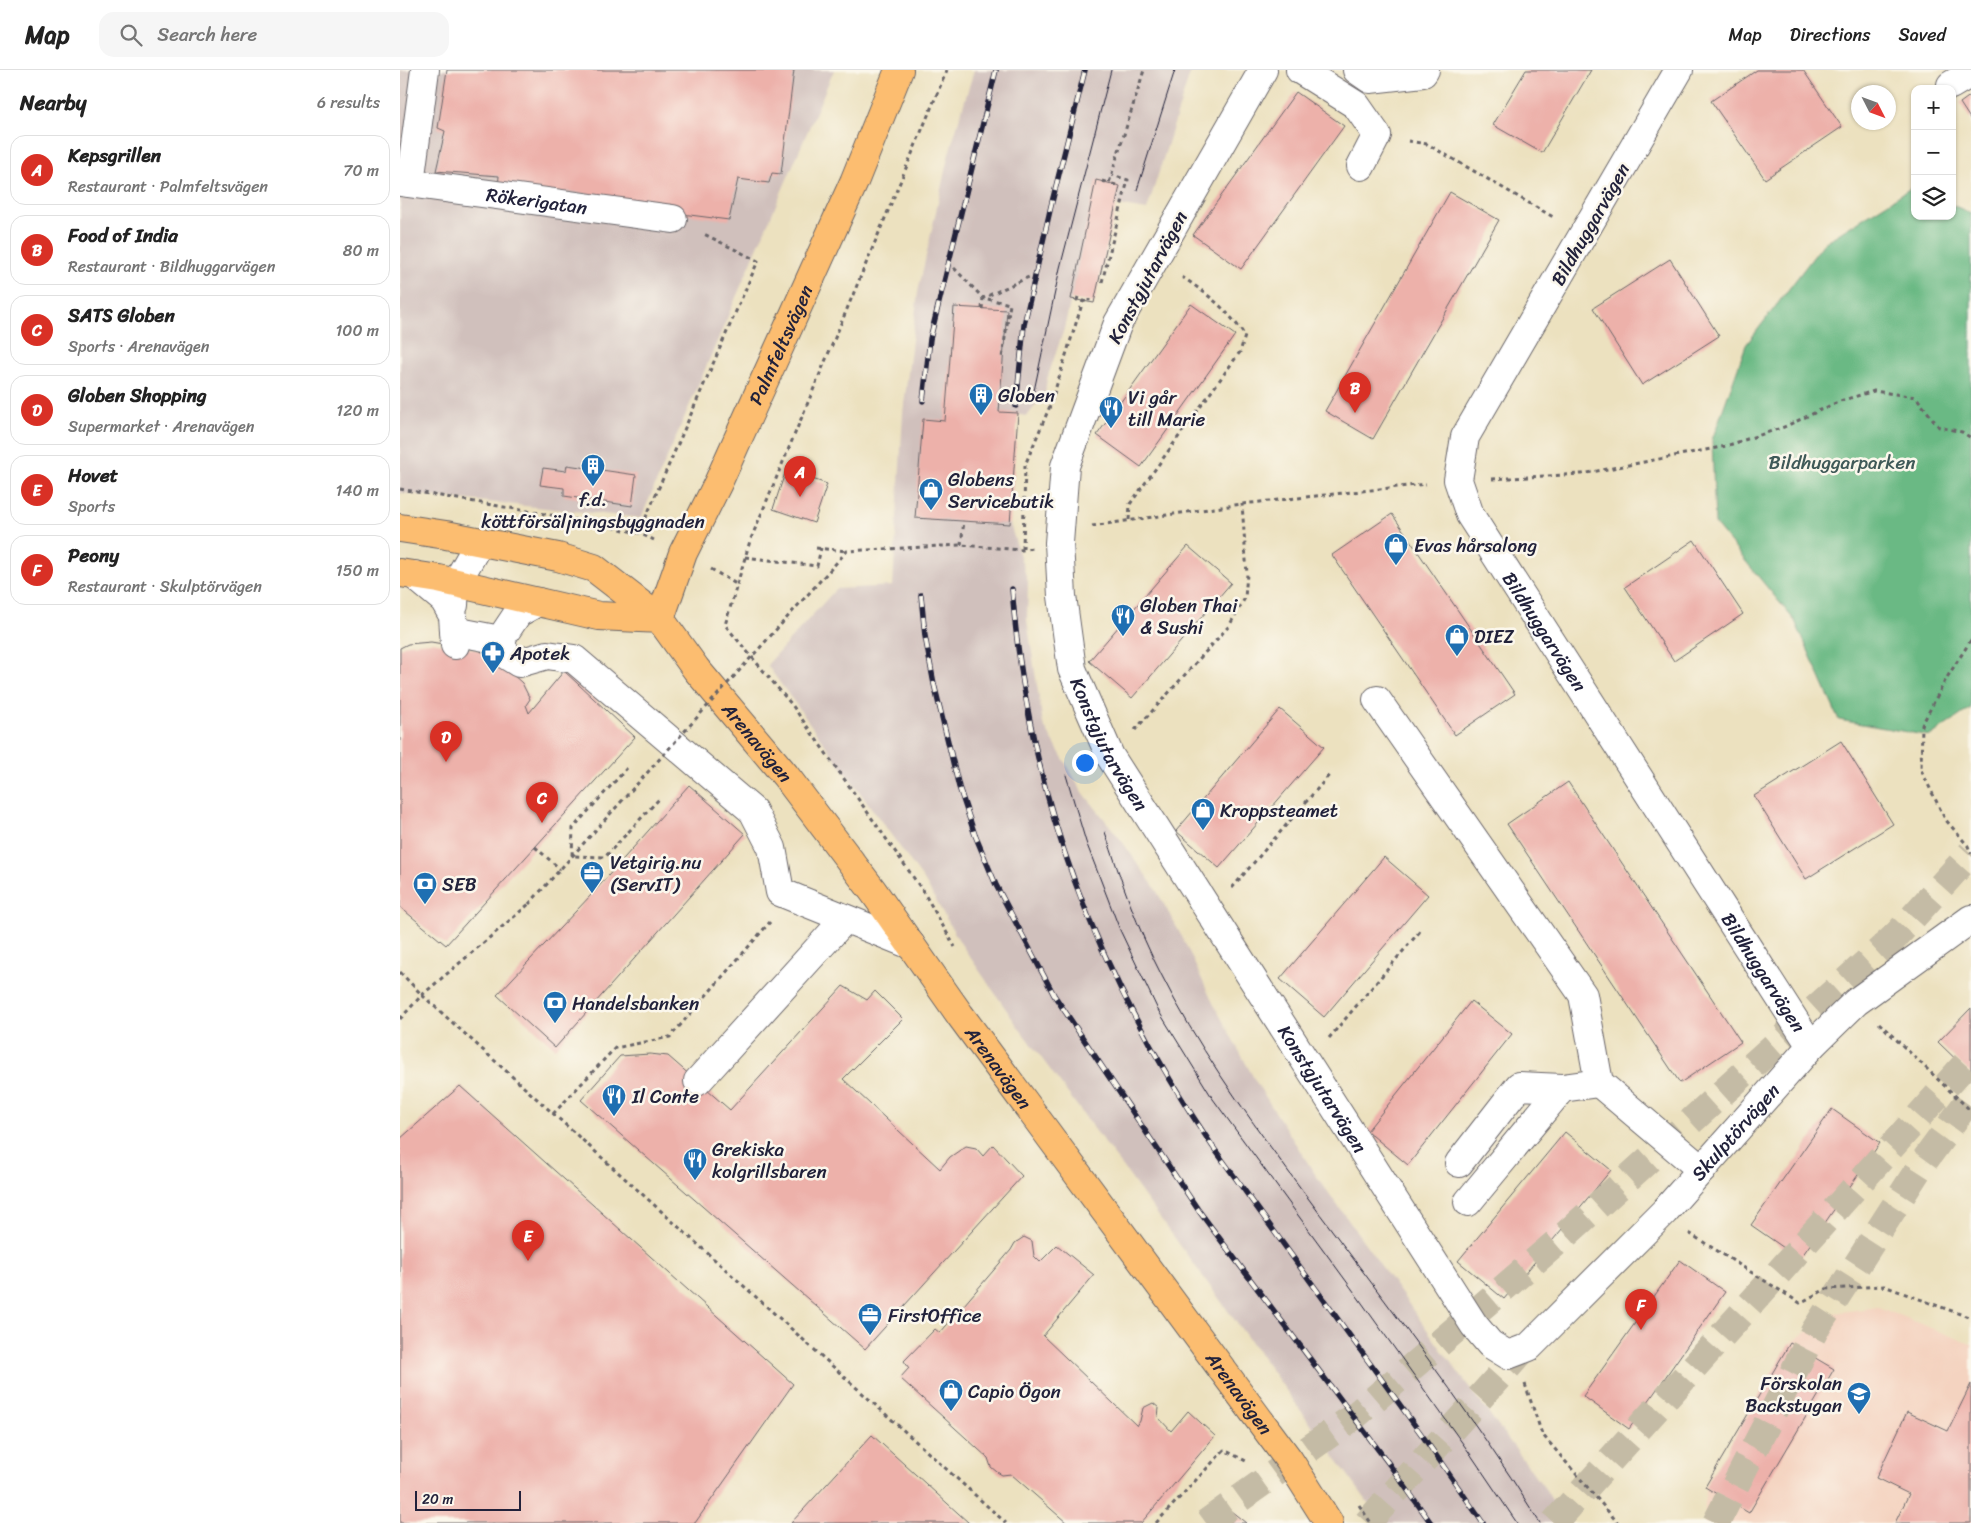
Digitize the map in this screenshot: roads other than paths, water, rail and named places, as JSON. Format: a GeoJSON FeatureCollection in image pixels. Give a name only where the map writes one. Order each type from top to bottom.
{"type":"FeatureCollection","features":[{"type":"Feature","properties":{"kind":"main road","name":"Palmfeltsvägen"},"geometry":{"type":"LineString","coordinates":[[660,619],[683,552],[718,483],[854,182],[899,70]]}},
{"type":"Feature","properties":{"kind":"main road","name":"Arenavägen"},"geometry":{"type":"LineString","coordinates":[[400,528],[558,557],[594,568],[660,619],[696,669],[785,775],[873,891],[960,1014],[1289,1460],[1329,1523]]}},
{"type":"Feature","properties":{"kind":"main road"},"geometry":{"type":"LineString","coordinates":[[407,574],[439,579],[599,616],[660,619]]}},
{"type":"Feature","properties":{"kind":"street"},"geometry":{"type":"LineString","coordinates":[[405,183],[425,70]]}},
{"type":"Feature","properties":{"kind":"street","name":"Konstgjutarvägen"},"geometry":{"type":"LineString","coordinates":[[1264,70],[1118,323],[1065,466],[1060,544],[1062,596],[1072,669],[1110,756],[1474,1325],[1490,1344],[1508,1355]]}},
{"type":"Feature","properties":{"kind":"street"},"geometry":{"type":"LineString","coordinates":[[1300,70],[1356,105],[1377,135],[1361,166]]}},
{"type":"Feature","properties":{"kind":"street"},"geometry":{"type":"LineString","coordinates":[[1357,70],[1370,79],[1423,73],[1425,70]]}},
{"type":"Feature","properties":{"kind":"street","name":"Bildhuggarvägen"},"geometry":{"type":"LineString","coordinates":[[1679,70],[1466,437],[1458,480],[1470,515],[1811,1046]]}},
{"type":"Feature","properties":{"kind":"street","name":"Rökerigatan"},"geometry":{"type":"LineString","coordinates":[[405,183],[673,219]]}},
{"type":"Feature","properties":{"kind":"street"},"geometry":{"type":"LineString","coordinates":[[454,631],[455,584],[479,543]]}},
{"type":"Feature","properties":{"kind":"street"},"geometry":{"type":"LineString","coordinates":[[407,574],[444,600],[454,631]]}},
{"type":"Feature","properties":{"kind":"street"},"geometry":{"type":"LineString","coordinates":[[538,602],[518,613],[509,623],[500,640],[506,655],[518,663],[547,654],[574,659],[753,811],[772,848],[780,892],[911,945]]}},
{"type":"Feature","properties":{"kind":"street"},"geometry":{"type":"LineString","coordinates":[[454,631],[500,640]]}},
{"type":"Feature","properties":{"kind":"street"},"geometry":{"type":"LineString","coordinates":[[1377,700],[1583,995],[1599,1083],[1702,1170]]}},
{"type":"Feature","properties":{"kind":"street"},"geometry":{"type":"LineString","coordinates":[[698,1081],[845,919]]}},
{"type":"Feature","properties":{"kind":"street","name":"Skulptörvägen"},"geometry":{"type":"LineString","coordinates":[[1508,1355],[1529,1347],[1664,1212],[1811,1046],[1856,1002],[1971,919]]}},
{"type":"Feature","properties":{"kind":"street"},"geometry":{"type":"LineString","coordinates":[[1459,1163],[1519,1086],[1562,1088],[1599,1083]]}},
{"type":"Feature","properties":{"kind":"street"},"geometry":{"type":"LineString","coordinates":[[1468,1202],[1562,1088]]}},
{"type":"Feature","properties":{"kind":"tunnel"},"geometry":{"type":"LineString","coordinates":[[1885,948],[1971,853]]}},
{"type":"Feature","properties":{"kind":"tunnel"},"geometry":{"type":"LineString","coordinates":[[1206,1523],[1356,1415],[1563,1237],[1898,934]]}},
{"type":"Feature","properties":{"kind":"tunnel"},"geometry":{"type":"LineString","coordinates":[[1554,1523],[1971,1058]]}},
{"type":"Feature","properties":{"kind":"tunnel"},"geometry":{"type":"LineString","coordinates":[[1716,1523],[1815,1330],[1920,1167],[1971,1097]]}},
{"type":"Feature","properties":{"kind":"tunnel"},"geometry":{"type":"LineString","coordinates":[[1367,1523],[1532,1340]]}},
{"type":"Feature","properties":{"kind":"tram line"},"geometry":{"type":"LineString","coordinates":[[1034,391],[1060,268],[1111,70]]}},
{"type":"Feature","properties":{"kind":"tram line"},"geometry":{"type":"LineString","coordinates":[[1137,190],[1175,70]]}},
{"type":"Feature","properties":{"kind":"tram line"},"geometry":{"type":"LineString","coordinates":[[1066,775],[1086,842],[1120,930],[1158,1010],[1213,1099],[1352,1289],[1471,1455],[1517,1523]]}},
{"type":"Feature","properties":{"kind":"tram line"},"geometry":{"type":"LineString","coordinates":[[1105,832],[1123,886],[1152,957],[1204,1050],[1271,1147],[1481,1432],[1540,1523]]}},
{"type":"Feature","properties":{"kind":"railway"},"geometry":{"type":"LineString","coordinates":[[923,401],[930,339],[996,70]]}},
{"type":"Feature","properties":{"kind":"railway"},"geometry":{"type":"LineString","coordinates":[[1016,406],[1024,325],[1085,70]]}},
{"type":"Feature","properties":{"kind":"railway"},"geometry":{"type":"LineString","coordinates":[[1012,589],[1020,666],[1034,740],[1052,811],[1075,881],[1102,949],[1134,1016],[1171,1082],[1213,1147],[1424,1438],[1483,1523]]}},
{"type":"Feature","properties":{"kind":"railway"},"geometry":{"type":"LineString","coordinates":[[921,595],[925,636],[934,684],[959,787],[975,835],[996,885],[1054,995],[1199,1211],[1389,1464],[1431,1523]]}},
{"type":"Feature","properties":{"kind":"place","name":"Food of India"},"geometry":{"type":"Point","coordinates":[1355,413]}},
{"type":"Feature","properties":{"kind":"place","name":"Globen"},"geometry":{"type":"Point","coordinates":[981,416]}},
{"type":"Feature","properties":{"kind":"place","name":"Vi går till Marie"},"geometry":{"type":"Point","coordinates":[1111,429]}},
{"type":"Feature","properties":{"kind":"place","name":"f.d. köttförsäljningsbyggnaden"},"geometry":{"type":"Point","coordinates":[593,487]}},
{"type":"Feature","properties":{"kind":"place","name":"Kepsgrillen"},"geometry":{"type":"Point","coordinates":[800,497]}},
{"type":"Feature","properties":{"kind":"place","name":"Globens Servicebutik"},"geometry":{"type":"Point","coordinates":[931,511]}},
{"type":"Feature","properties":{"kind":"place","name":"Evas hårsalong"},"geometry":{"type":"Point","coordinates":[1396,566]}},
{"type":"Feature","properties":{"kind":"place","name":"Globen Thai & Sushi"},"geometry":{"type":"Point","coordinates":[1123,637]}},
{"type":"Feature","properties":{"kind":"place","name":"DIEZ"},"geometry":{"type":"Point","coordinates":[1457,657]}},
{"type":"Feature","properties":{"kind":"place","name":"Apotek"},"geometry":{"type":"Point","coordinates":[493,674]}},
{"type":"Feature","properties":{"kind":"place","name":"Globen Shopping"},"geometry":{"type":"Point","coordinates":[446,762]}},
{"type":"Feature","properties":{"kind":"place","name":"SATS Globen"},"geometry":{"type":"Point","coordinates":[542,823]}},
{"type":"Feature","properties":{"kind":"place","name":"Kroppsteamet"},"geometry":{"type":"Point","coordinates":[1203,831]}},
{"type":"Feature","properties":{"kind":"place","name":"Vetgirig.nu (ServIT)"},"geometry":{"type":"Point","coordinates":[592,894]}},
{"type":"Feature","properties":{"kind":"place","name":"SEB"},"geometry":{"type":"Point","coordinates":[425,905]}},
{"type":"Feature","properties":{"kind":"place","name":"Handelsbanken"},"geometry":{"type":"Point","coordinates":[555,1024]}},
{"type":"Feature","properties":{"kind":"place","name":"Il Conte"},"geometry":{"type":"Point","coordinates":[614,1117]}},
{"type":"Feature","properties":{"kind":"place","name":"Grekiska kolgrillsbaren"},"geometry":{"type":"Point","coordinates":[695,1181]}},
{"type":"Feature","properties":{"kind":"place","name":"Hovet"},"geometry":{"type":"Point","coordinates":[528,1261]}},
{"type":"Feature","properties":{"kind":"place","name":"Peony"},"geometry":{"type":"Point","coordinates":[1641,1330]}},
{"type":"Feature","properties":{"kind":"place","name":"FirstOffice"},"geometry":{"type":"Point","coordinates":[870,1336]}},
{"type":"Feature","properties":{"kind":"place","name":"Capio Ögon"},"geometry":{"type":"Point","coordinates":[951,1412]}},
{"type":"Feature","properties":{"kind":"place","name":"Förskolan Backstugan"},"geometry":{"type":"Point","coordinates":[1859,1415]}},
{"type":"Feature","properties":{"kind":"park label","name":"Bildhuggarparken"},"geometry":{"type":"Point","coordinates":[1842,462]}}]}
